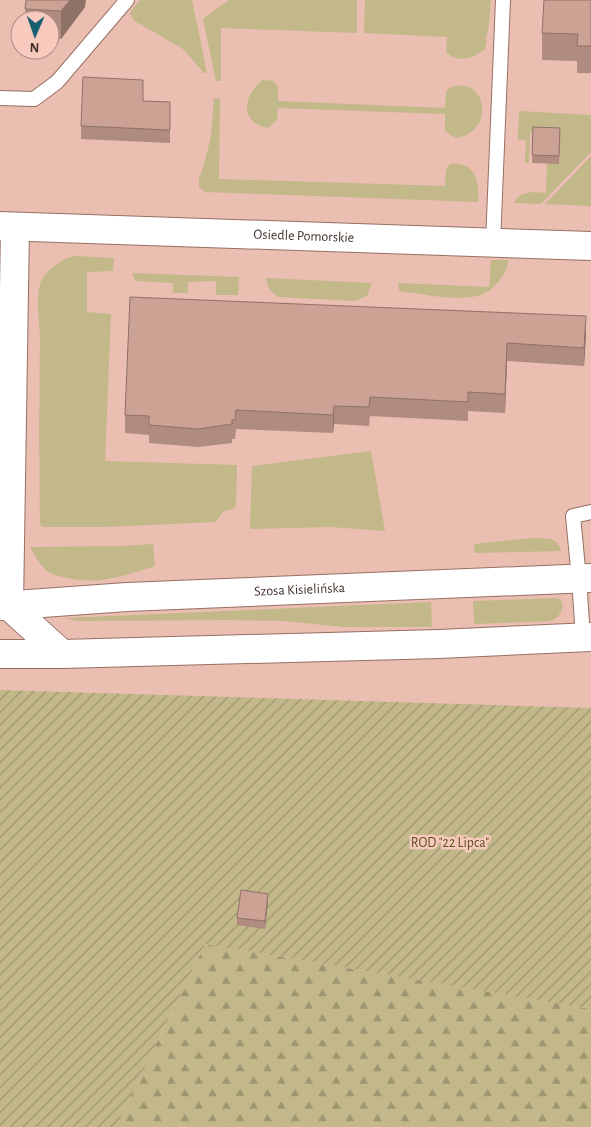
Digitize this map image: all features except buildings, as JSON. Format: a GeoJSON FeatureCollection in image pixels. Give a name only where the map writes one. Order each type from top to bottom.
{"type":"FeatureCollection","features":[{"type":"Feature","properties":{"kind":"street","name":"Osiedle Pomorskie"},"geometry":{"type":"LineString","coordinates":[[3,609],[7,227],[591,246]]}},
{"type":"Feature","properties":{"kind":"street","name":"Szosa Kisielińska"},"geometry":{"type":"LineString","coordinates":[[3,609],[126,597],[585,579]]}},
{"type":"Feature","properties":{"kind":"street"},"geometry":{"type":"LineString","coordinates":[[3,609],[62,654]]}},
{"type":"Feature","properties":{"kind":"street"},"geometry":{"type":"LineString","coordinates":[[0,654],[429,644],[587,637]]}},
{"type":"Feature","properties":{"kind":"lane"},"geometry":{"type":"LineString","coordinates":[[0,98],[34,99],[50,88],[127,0]]}},
{"type":"Feature","properties":{"kind":"lane"},"geometry":{"type":"LineString","coordinates":[[493,243],[503,0]]}},
{"type":"Feature","properties":{"kind":"lane"},"geometry":{"type":"LineString","coordinates":[[587,637],[585,579],[573,516],[591,512]]}},
{"type":"Feature","properties":{"kind":"green space"},"geometry":{"type":"Polygon","coordinates":[[[140,0],[192,0],[207,73],[204,73],[183,49],[133,20],[130,12],[140,0]]]}},
{"type":"Feature","properties":{"kind":"green space"},"geometry":{"type":"Polygon","coordinates":[[[229,0],[357,0],[357,33],[221,28],[221,81],[216,81],[203,19],[229,0]]]}},
{"type":"Feature","properties":{"kind":"green space"},"geometry":{"type":"Polygon","coordinates":[[[365,0],[491,0],[485,49],[476,55],[461,59],[451,56],[446,52],[447,37],[364,33],[365,0]]]}},
{"type":"Feature","properties":{"kind":"green space"},"geometry":{"type":"Polygon","coordinates":[[[263,80],[273,81],[278,86],[278,101],[445,108],[447,90],[455,86],[466,86],[475,91],[480,99],[482,108],[481,118],[476,127],[468,134],[455,138],[445,131],[445,114],[278,108],[277,120],[268,128],[252,120],[248,114],[247,107],[251,93],[263,80]]]}},
{"type":"Feature","properties":{"kind":"green space"},"geometry":{"type":"Polygon","coordinates":[[[214,98],[220,99],[219,179],[445,186],[446,170],[450,164],[458,164],[470,169],[474,174],[478,187],[478,202],[205,192],[199,187],[199,179],[211,136],[214,98]]]}},
{"type":"Feature","properties":{"kind":"green space"},"geometry":{"type":"Polygon","coordinates":[[[519,111],[591,115],[591,152],[541,204],[514,203],[524,194],[532,192],[546,193],[547,163],[559,164],[560,134],[530,133],[529,163],[525,162],[526,140],[518,140],[519,111]]]}},
{"type":"Feature","properties":{"kind":"green space"},"geometry":{"type":"Polygon","coordinates":[[[591,156],[591,206],[545,204],[591,156]]]}},
{"type":"Feature","properties":{"kind":"green space"},"geometry":{"type":"Polygon","coordinates":[[[73,256],[114,258],[113,271],[87,272],[87,312],[111,314],[105,461],[237,465],[235,508],[223,512],[216,522],[105,527],[42,527],[40,523],[39,291],[43,278],[52,267],[73,256]]]}},
{"type":"Feature","properties":{"kind":"green space"},"geometry":{"type":"Polygon","coordinates":[[[491,260],[508,260],[507,266],[497,284],[480,295],[458,298],[399,291],[398,283],[489,287],[491,260]]]}},
{"type":"Feature","properties":{"kind":"green space"},"geometry":{"type":"Polygon","coordinates":[[[132,273],[239,277],[238,295],[216,295],[216,281],[188,282],[188,293],[173,293],[173,283],[135,281],[132,273]]]}},
{"type":"Feature","properties":{"kind":"green space"},"geometry":{"type":"Polygon","coordinates":[[[266,278],[372,283],[367,296],[355,301],[278,297],[270,289],[266,278]]]}},
{"type":"Feature","properties":{"kind":"green space"},"geometry":{"type":"Polygon","coordinates":[[[371,451],[385,531],[331,527],[250,529],[252,466],[371,451]]]}},
{"type":"Feature","properties":{"kind":"green space"},"geometry":{"type":"Polygon","coordinates":[[[533,538],[551,539],[557,543],[561,551],[475,553],[474,544],[533,538]]]}},
{"type":"Feature","properties":{"kind":"green space"},"geometry":{"type":"Polygon","coordinates":[[[153,544],[155,566],[110,579],[98,580],[75,580],[49,572],[40,564],[30,547],[121,546],[153,544]]]}},
{"type":"Feature","properties":{"kind":"green space"},"geometry":{"type":"Polygon","coordinates":[[[558,598],[563,607],[558,617],[551,621],[474,623],[473,601],[558,598]]]}},
{"type":"Feature","properties":{"kind":"green space"},"geometry":{"type":"Polygon","coordinates":[[[431,602],[432,627],[343,627],[284,621],[227,620],[76,621],[65,618],[431,602]]]}},
{"type":"Feature","properties":{"kind":"green space","name":"ROD \"22 Lipca\""},"geometry":{"type":"Polygon","coordinates":[[[0,690],[591,708],[591,1009],[205,944],[116,1127],[0,1127],[0,690]]]}},
{"type":"Feature","properties":{"kind":"green space"},"geometry":{"type":"Polygon","coordinates":[[[205,944],[591,1009],[591,1127],[116,1127],[205,944]]]}}]}
